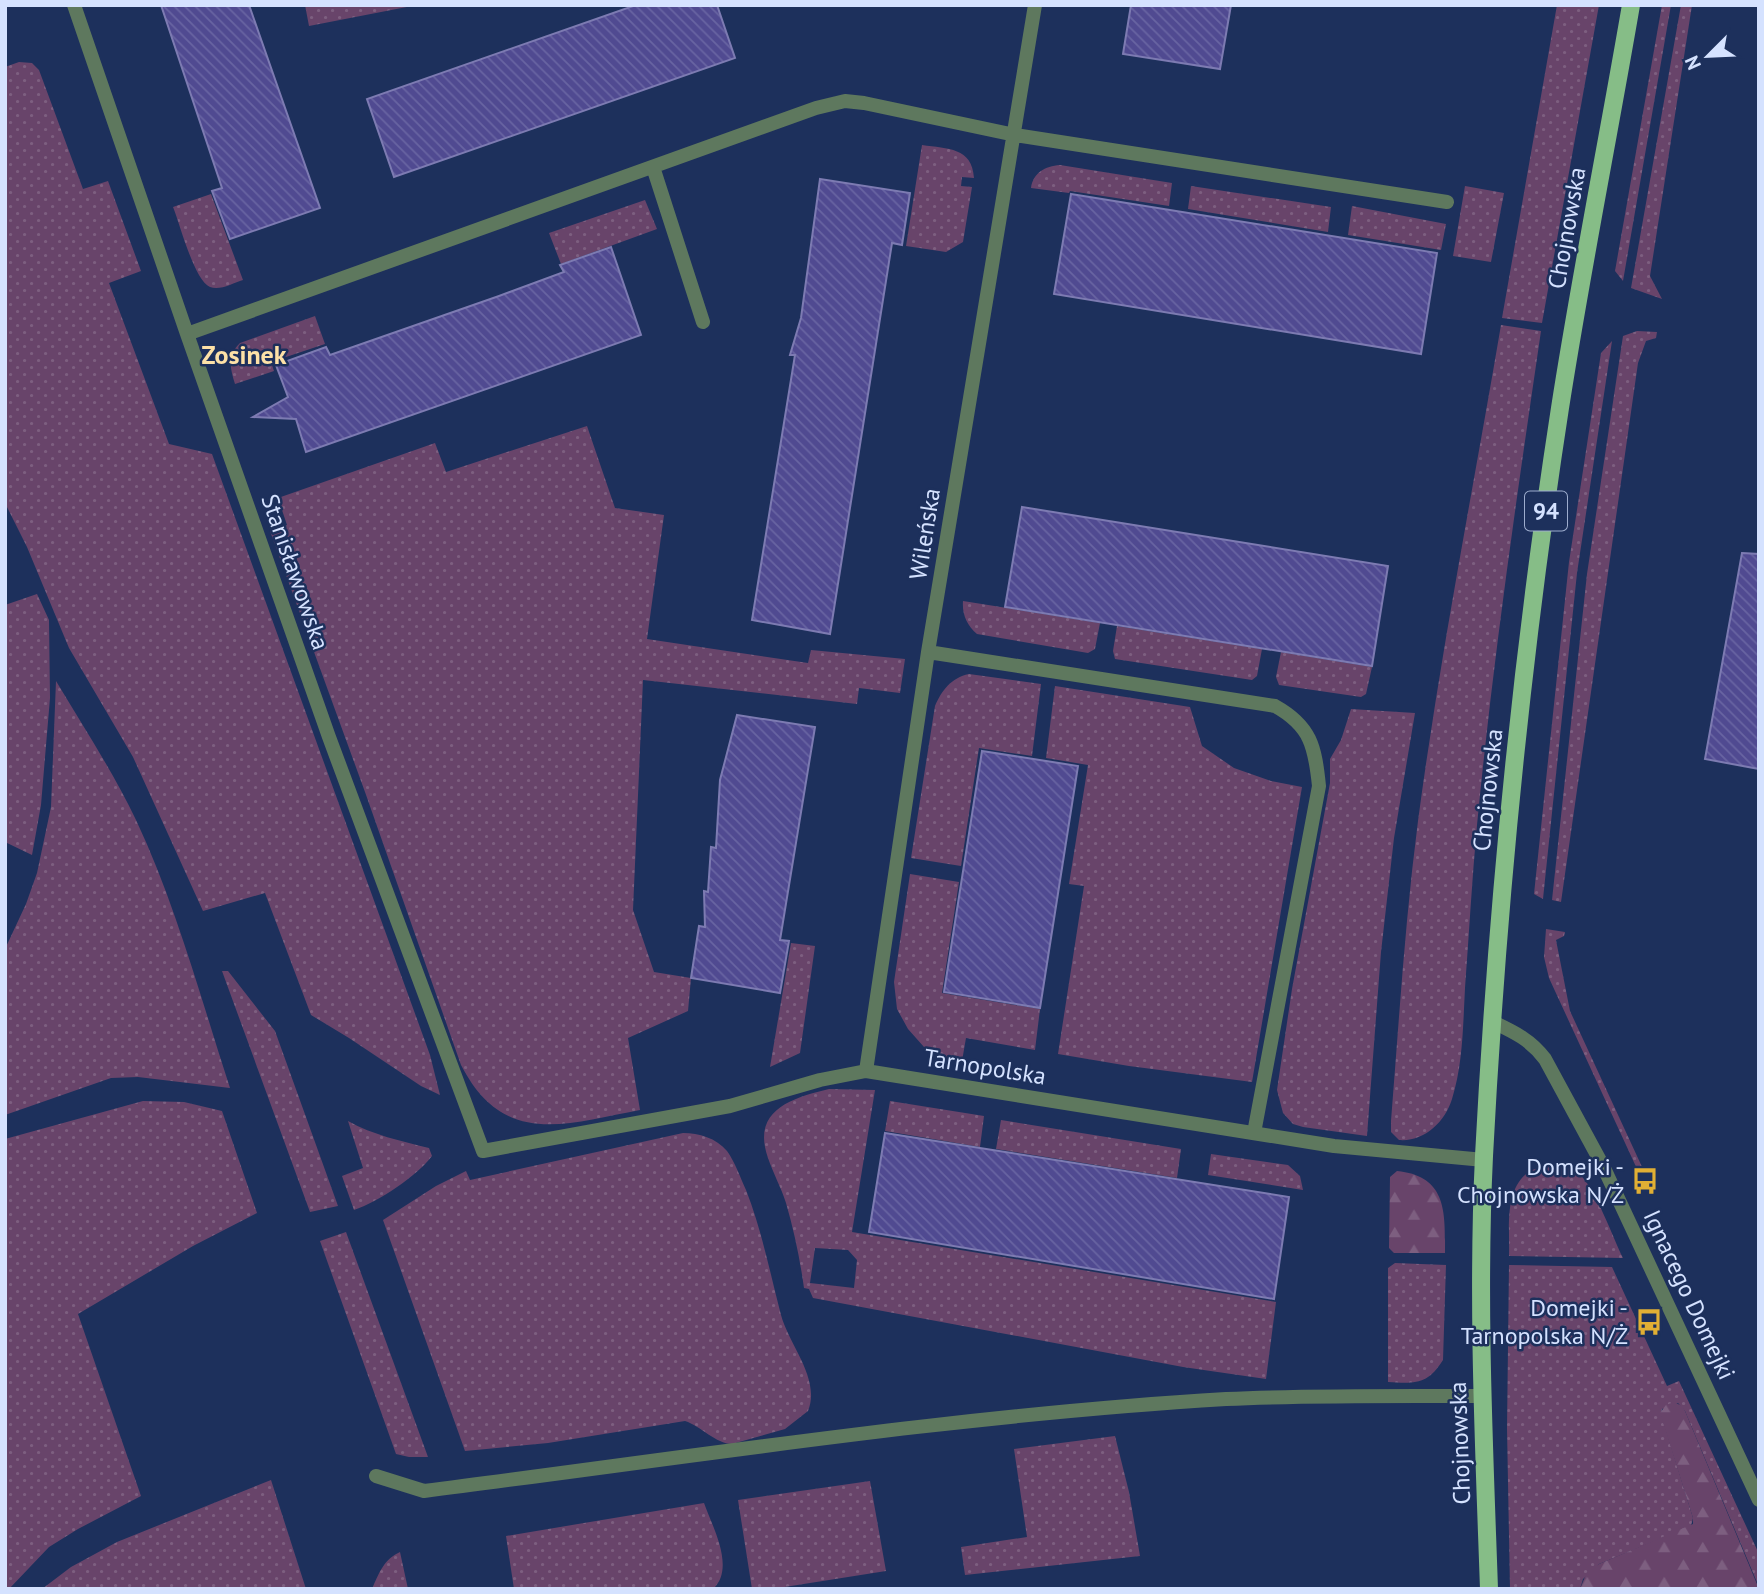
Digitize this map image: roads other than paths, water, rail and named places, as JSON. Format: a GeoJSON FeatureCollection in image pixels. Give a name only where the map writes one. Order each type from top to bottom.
{"type":"FeatureCollection","features":[{"type":"Feature","properties":{"kind":"main road","name":"Chojnowska"},"geometry":{"type":"LineString","coordinates":[[1489,1589],[1482,1396],[1484,1160],[1513,785],[1546,506],[1561,405],[1631,5]]}},
{"type":"Feature","properties":{"kind":"street","name":"Stanisławowska"},"geometry":{"type":"LineString","coordinates":[[74,5],[330,737],[483,1151]]}},
{"type":"Feature","properties":{"kind":"street","name":"Wileńska"},"geometry":{"type":"LineString","coordinates":[[866,1071],[928,652],[1035,5]]}},
{"type":"Feature","properties":{"kind":"street"},"geometry":{"type":"LineString","coordinates":[[187,334],[816,108],[845,101],[887,106],[1015,135],[1447,202]]}},
{"type":"Feature","properties":{"kind":"street"},"geometry":{"type":"LineString","coordinates":[[653,167],[703,322]]}},
{"type":"Feature","properties":{"kind":"street"},"geometry":{"type":"LineString","coordinates":[[928,652],[1275,706],[1293,716],[1306,732],[1315,750],[1319,786],[1254,1133]]}},
{"type":"Feature","properties":{"kind":"street","name":"Ignacego Domejki"},"geometry":{"type":"LineString","coordinates":[[1493,1022],[1520,1034],[1536,1047],[1545,1059],[1603,1166],[1759,1500]]}},
{"type":"Feature","properties":{"kind":"street","name":"Tarnopolska"},"geometry":{"type":"LineString","coordinates":[[483,1151],[730,1106],[820,1080],[866,1071],[1334,1146],[1484,1160]]}},
{"type":"Feature","properties":{"kind":"street"},"geometry":{"type":"LineString","coordinates":[[376,1476],[424,1491],[841,1437],[1060,1412],[1240,1399],[1482,1396]]}},
{"type":"Feature","properties":{"kind":"place","name":"Domejki - Chojnowska N/Ż"},"geometry":{"type":"Point","coordinates":[1645,1181]}},
{"type":"Feature","properties":{"kind":"place","name":"Domejki - Tarnopolska N/Ż"},"geometry":{"type":"Point","coordinates":[1649,1322]}},
{"type":"Feature","properties":{"kind":"district","name":"Zosinek"},"geometry":{"type":"Point","coordinates":[244,355]}}]}
